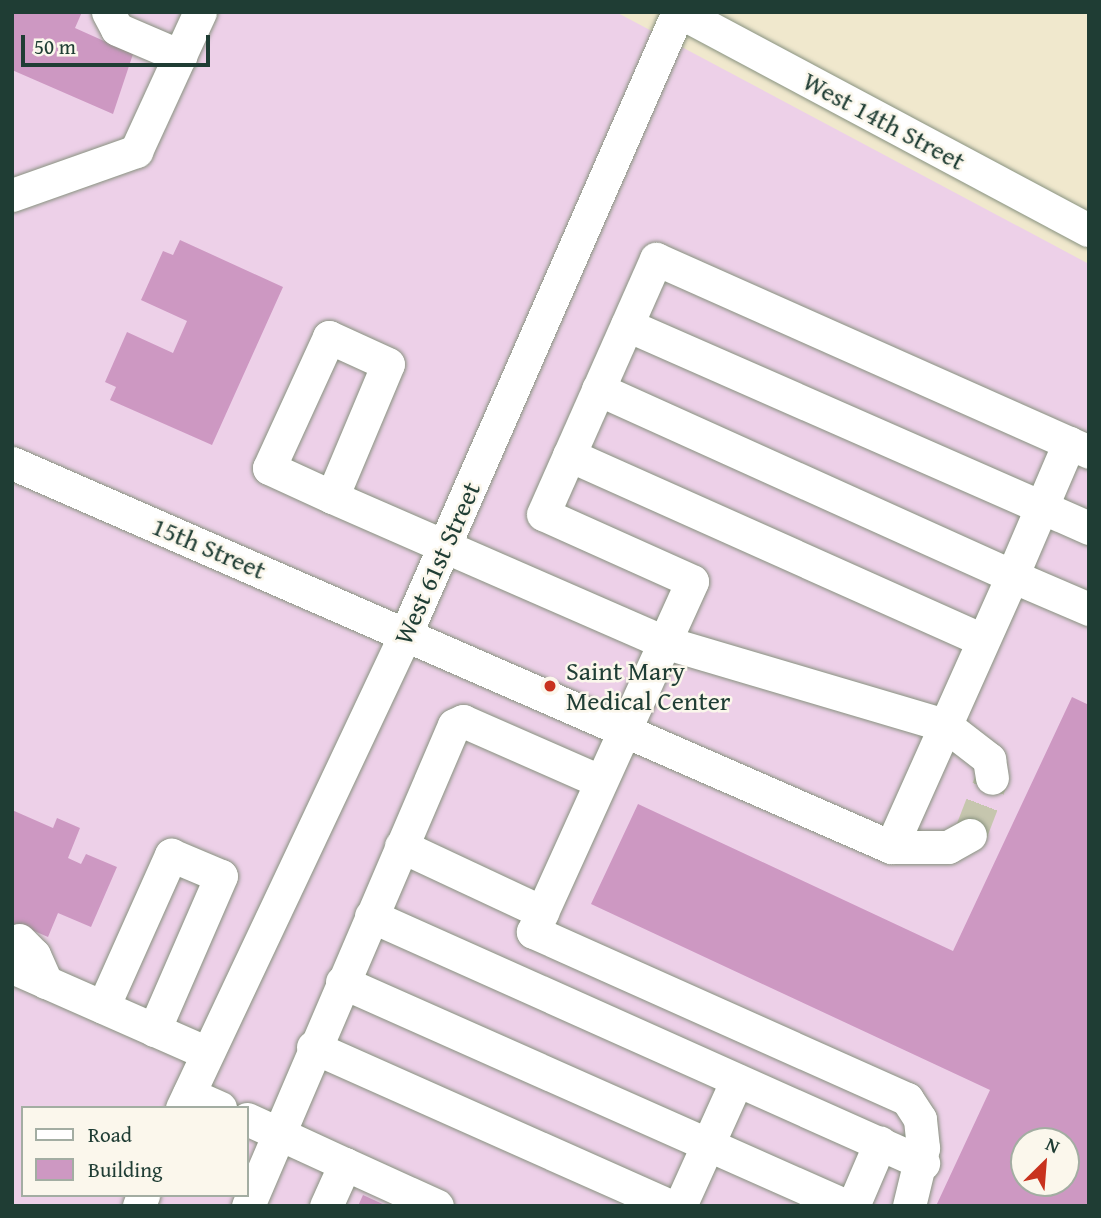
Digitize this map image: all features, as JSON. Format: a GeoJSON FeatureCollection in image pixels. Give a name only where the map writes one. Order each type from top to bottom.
{"type":"FeatureCollection","features":[{"type":"Feature","properties":{"kind":"street"},"geometry":{"type":"LineString","coordinates":[[108,12],[117,29],[180,56]]}},
{"type":"Feature","properties":{"kind":"street"},"geometry":{"type":"LineString","coordinates":[[12,195],[136,151],[200,12]]}},
{"type":"Feature","properties":{"kind":"street","name":"West 14th Street"},"geometry":{"type":"LineString","coordinates":[[679,12],[1089,230]]}},
{"type":"Feature","properties":{"kind":"street","name":"West 61st Street"},"geometry":{"type":"LineString","coordinates":[[185,1101],[406,633],[679,12]]}},
{"type":"Feature","properties":{"kind":"street"},"geometry":{"type":"LineString","coordinates":[[512,979],[692,581],[542,514],[656,259],[1079,448],[1041,508],[891,848],[948,847],[970,835]]}},
{"type":"Feature","properties":{"kind":"street"},"geometry":{"type":"LineString","coordinates":[[627,325],[1089,528]]}},
{"type":"Feature","properties":{"kind":"street"},"geometry":{"type":"LineString","coordinates":[[332,497],[388,364],[329,337],[269,468],[332,497],[444,547],[664,642],[945,725],[989,759],[992,778]]}},
{"type":"Feature","properties":{"kind":"street"},"geometry":{"type":"LineString","coordinates":[[598,389],[1089,609]]}},
{"type":"Feature","properties":{"kind":"street"},"geometry":{"type":"LineString","coordinates":[[569,455],[982,640]]}},
{"type":"Feature","properties":{"kind":"street","name":"15th Street"},"geometry":{"type":"LineString","coordinates":[[12,463],[406,633],[891,848]]}},
{"type":"Feature","properties":{"kind":"street"},"geometry":{"type":"LineString","coordinates":[[248,1206],[281,1135],[313,1047],[457,722],[600,781]]}},
{"type":"Feature","properties":{"kind":"street"},"geometry":{"type":"LineString","coordinates":[[401,846],[538,922],[899,1094],[920,1119],[923,1163],[909,1206]]}},
{"type":"Feature","properties":{"kind":"street"},"geometry":{"type":"LineString","coordinates":[[103,1007],[171,855],[221,876],[154,1030]]}},
{"type":"Feature","properties":{"kind":"street"},"geometry":{"type":"LineString","coordinates":[[371,916],[923,1163]]}},
{"type":"Feature","properties":{"kind":"street"},"geometry":{"type":"LineString","coordinates":[[15,954],[46,982],[207,1053]]}},
{"type":"Feature","properties":{"kind":"street"},"geometry":{"type":"LineString","coordinates":[[342,982],[846,1206]]}},
{"type":"Feature","properties":{"kind":"street"},"geometry":{"type":"LineString","coordinates":[[313,1047],[670,1206]]}},
{"type":"Feature","properties":{"kind":"street"},"geometry":{"type":"LineString","coordinates":[[680,1206],[737,1080]]}},
{"type":"Feature","properties":{"kind":"street"},"geometry":{"type":"LineString","coordinates":[[185,1101],[210,1106]]}},
{"type":"Feature","properties":{"kind":"street"},"geometry":{"type":"LineString","coordinates":[[248,1119],[437,1206]]}},
{"type":"Feature","properties":{"kind":"street"},"geometry":{"type":"LineString","coordinates":[[853,1206],[880,1143]]}},
{"type":"Feature","properties":{"kind":"street"},"geometry":{"type":"LineString","coordinates":[[326,1206],[345,1164]]}},
{"type":"Feature","properties":{"kind":"shaded area","name":"Saint Mary Medical Center"},"geometry":{"type":"Polygon","coordinates":[[[12,12],[616,12],[1089,264],[1089,1206],[12,1206],[12,12]]]}},
{"type":"Feature","properties":{"kind":"building"},"geometry":{"type":"Polygon","coordinates":[[[12,12],[82,12],[75,28],[133,54],[113,114],[12,70],[12,12]]]}},
{"type":"Feature","properties":{"kind":"building"},"geometry":{"type":"Polygon","coordinates":[[[180,240],[283,287],[212,445],[110,400],[116,387],[105,382],[127,332],[173,353],[187,321],[141,300],[163,251],[173,255],[180,240]]]}},
{"type":"Feature","properties":{"kind":"building"},"geometry":{"type":"Polygon","coordinates":[[[1072,697],[1089,705],[1089,1206],[936,1206],[990,1090],[591,904],[638,804],[953,951],[1072,697]]]}},
{"type":"Feature","properties":{"kind":"building"},"geometry":{"type":"Polygon","coordinates":[[[12,810],[53,828],[57,818],[80,828],[68,858],[81,864],[86,854],[117,867],[91,927],[58,913],[48,937],[25,927],[12,956],[12,810]]]}},
{"type":"Feature","properties":{"kind":"building"},"geometry":{"type":"Polygon","coordinates":[[[363,1195],[387,1206],[358,1206],[363,1195]]]}},
{"type":"Feature","properties":{"kind":"tunnel"},"geometry":{"type":"LineString","coordinates":[[970,835],[992,778]]}},
{"type":"Feature","properties":{"kind":"place","name":"Saint Mary Medical Center"},"geometry":{"type":"Point","coordinates":[550,686]}}]}
